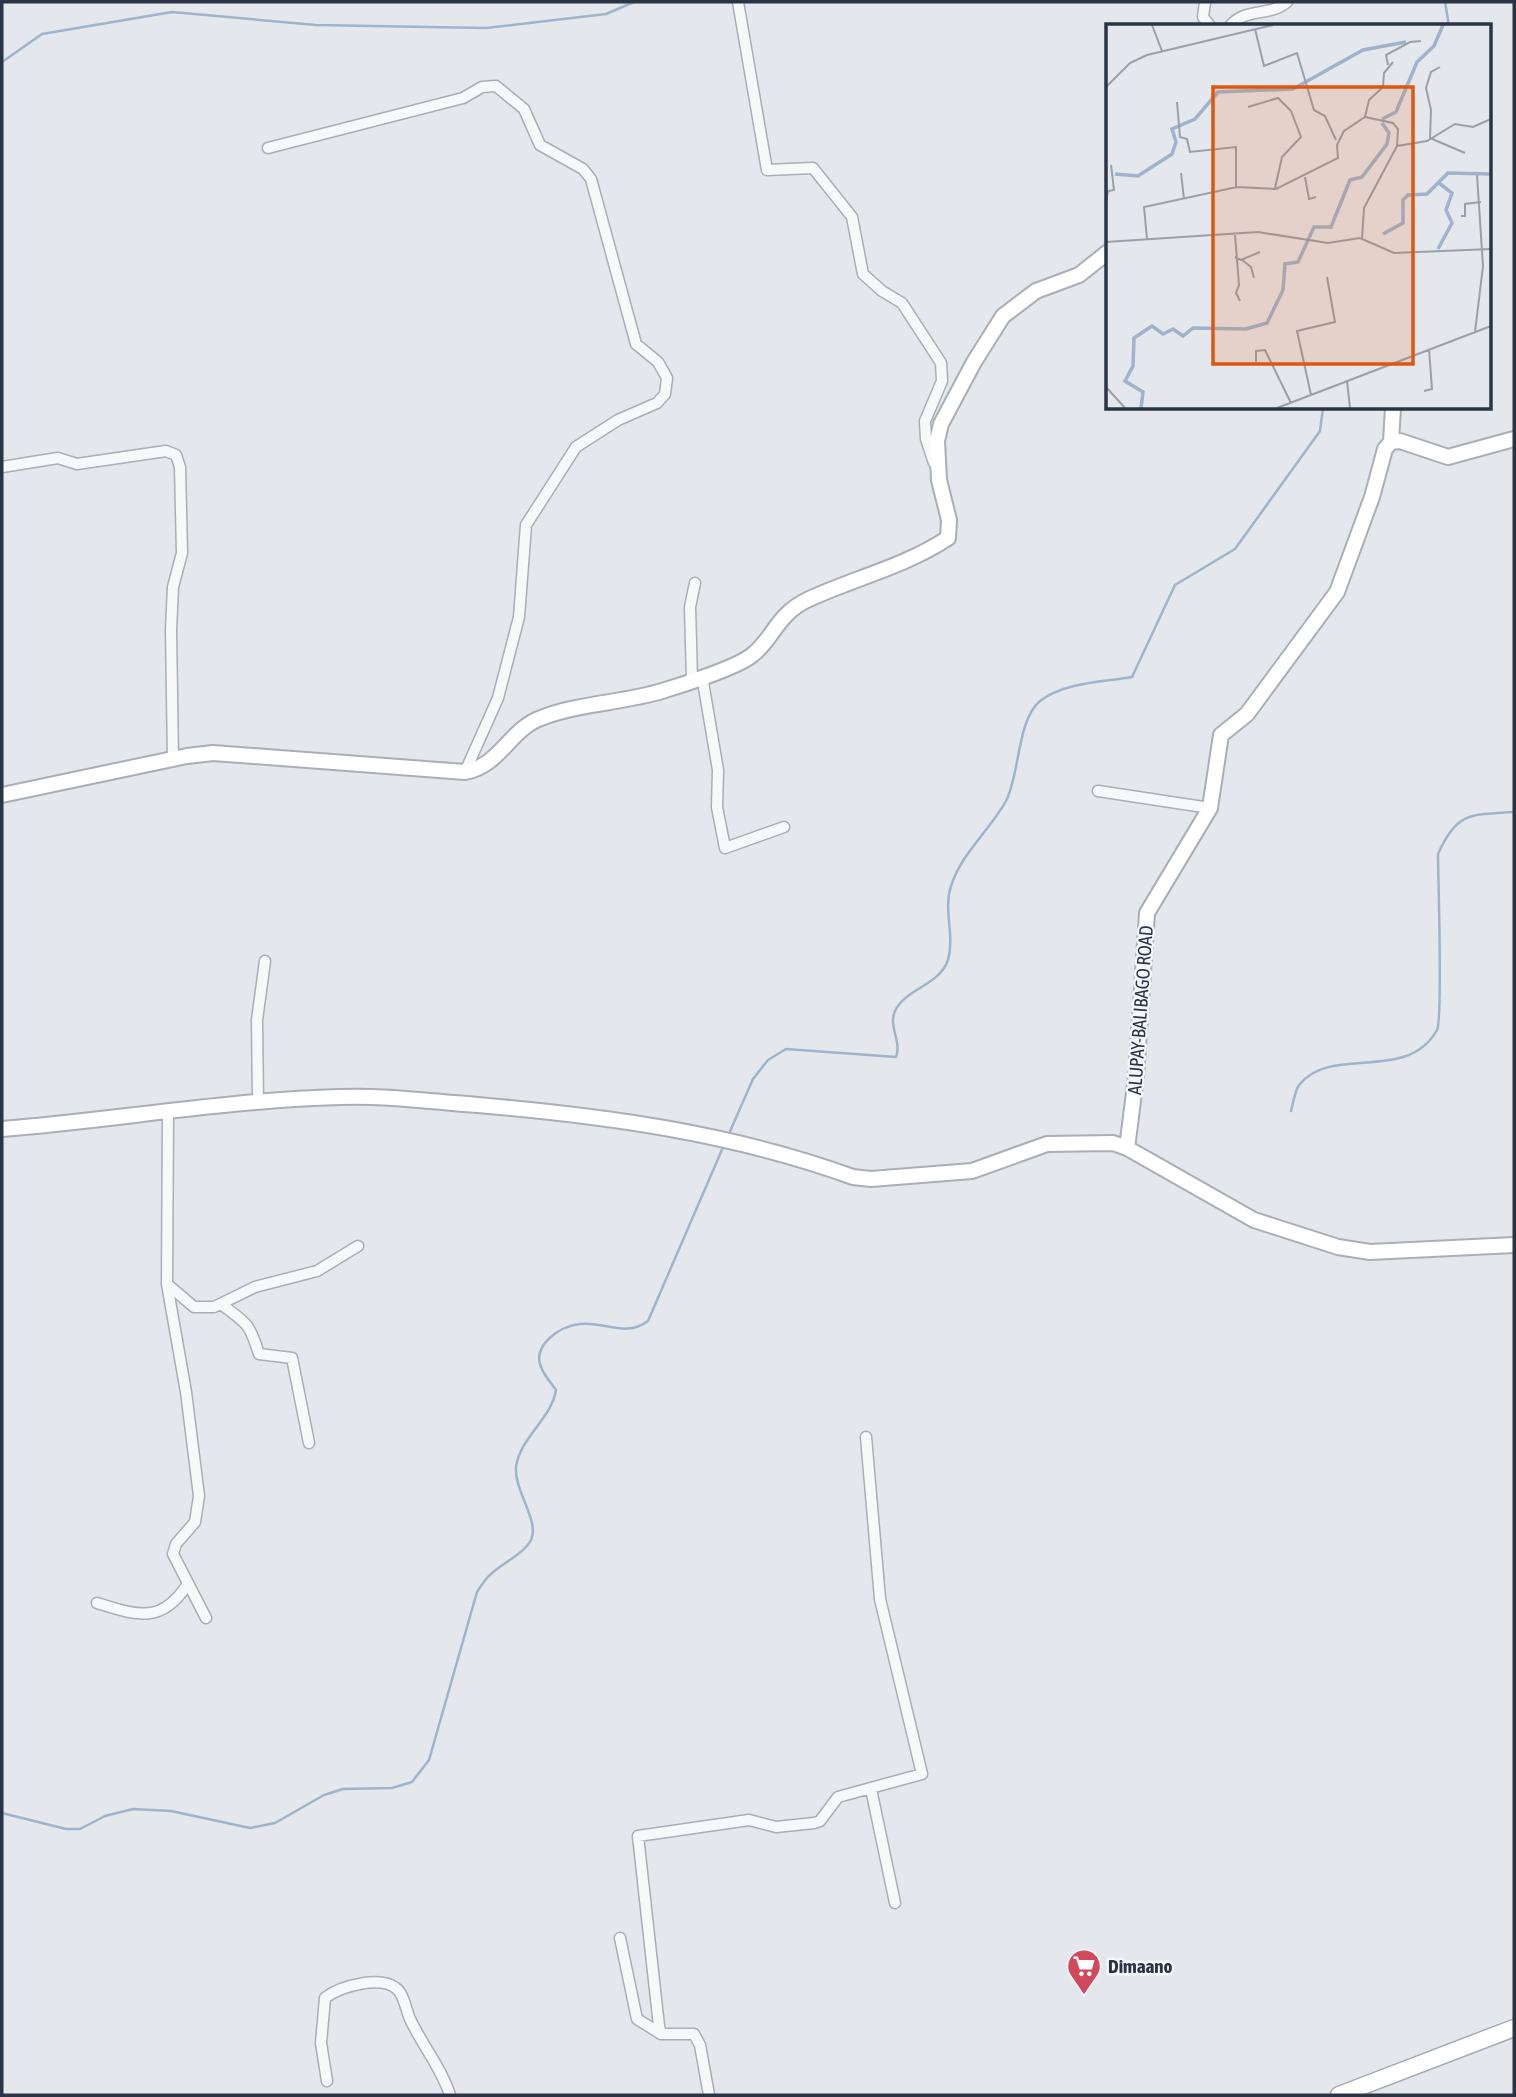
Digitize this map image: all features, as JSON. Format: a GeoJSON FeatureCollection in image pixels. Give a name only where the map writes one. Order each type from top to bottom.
{"type":"FeatureCollection","features":[{"type":"Feature","properties":{"kind":"main road"},"geometry":{"type":"LineString","coordinates":[[1339,2095],[1514,2028]]}},
{"type":"Feature","properties":{"kind":"street"},"geometry":{"type":"LineString","coordinates":[[2,795],[214,753],[465,772],[478,770],[499,755],[524,726],[543,717],[662,691],[752,656],[780,619],[805,601],[919,557],[948,538],[949,520],[926,439],[925,421],[942,381],[941,363],[902,303],[882,291],[863,274],[852,216],[814,168],[767,170],[738,2]]}},
{"type":"Feature","properties":{"kind":"street"},"geometry":{"type":"LineString","coordinates":[[1205,2],[1203,17],[1208,24]]}},
{"type":"Feature","properties":{"kind":"street"},"geometry":{"type":"LineString","coordinates":[[1232,24],[1237,17],[1248,12],[1281,7],[1287,2]]}},
{"type":"Feature","properties":{"kind":"street"},"geometry":{"type":"LineString","coordinates":[[268,148],[463,97],[482,87],[496,86],[524,109],[540,145],[583,169],[591,179],[636,344],[658,362],[667,378],[665,394],[657,403],[618,420],[576,447],[526,525],[519,617],[498,698],[465,772]]}},
{"type":"Feature","properties":{"kind":"street"},"geometry":{"type":"LineString","coordinates":[[939,480],[937,441],[941,424],[1003,316],[1036,291],[1079,275],[1106,254]]}},
{"type":"Feature","properties":{"kind":"street"},"geometry":{"type":"LineString","coordinates":[[1392,410],[1391,442],[1400,441],[1448,457],[1514,439]]}},
{"type":"Feature","properties":{"kind":"street","name":"ALUPAY-BALIBAGO ROAD"},"geometry":{"type":"LineString","coordinates":[[1127,1148],[1136,1077],[1147,913],[1210,808],[1221,735],[1247,714],[1337,592],[1371,498],[1385,449],[1391,442]]}},
{"type":"Feature","properties":{"kind":"street"},"geometry":{"type":"LineString","coordinates":[[2,467],[58,458],[77,464],[166,451],[176,455],[180,467],[182,553],[173,587],[171,630],[173,759]]}},
{"type":"Feature","properties":{"kind":"street"},"geometry":{"type":"LineString","coordinates":[[695,583],[690,607],[697,678],[718,770],[717,807],[725,848],[784,827]]}},
{"type":"Feature","properties":{"kind":"street"},"geometry":{"type":"LineString","coordinates":[[1098,791],[1210,808]]}},
{"type":"Feature","properties":{"kind":"street"},"geometry":{"type":"LineString","coordinates":[[257,1102],[257,1020],[265,961]]}},
{"type":"Feature","properties":{"kind":"street"},"geometry":{"type":"LineString","coordinates":[[2,1129],[257,1102],[341,1097],[387,1098],[591,1114],[740,1142],[852,1177],[871,1179],[972,1171],[1047,1144],[1092,1141],[1127,1148],[1254,1220],[1338,1247],[1370,1252],[1514,1245]]}},
{"type":"Feature","properties":{"kind":"street"},"geometry":{"type":"LineString","coordinates":[[168,1112],[167,1284],[172,1326],[186,1392],[200,1496],[195,1522],[176,1544],[173,1555],[206,1618]]}},
{"type":"Feature","properties":{"kind":"street"},"geometry":{"type":"LineString","coordinates":[[167,1284],[194,1307],[214,1307],[255,1287],[317,1271],[358,1247]]}},
{"type":"Feature","properties":{"kind":"street"},"geometry":{"type":"LineString","coordinates":[[221,1304],[246,1323],[256,1336],[259,1354],[292,1358],[309,1443]]}},
{"type":"Feature","properties":{"kind":"street"},"geometry":{"type":"LineString","coordinates":[[661,2034],[638,1836],[749,1820],[776,1827],[814,1823],[820,1821],[838,1797],[922,1774],[880,1599],[866,1437]]}},
{"type":"Feature","properties":{"kind":"street"},"geometry":{"type":"LineString","coordinates":[[97,1603],[139,1616],[174,1604],[187,1585]]}},
{"type":"Feature","properties":{"kind":"street"},"geometry":{"type":"LineString","coordinates":[[871,1789],[895,1903]]}},
{"type":"Feature","properties":{"kind":"street"},"geometry":{"type":"LineString","coordinates":[[620,1938],[636,2020],[661,2034],[694,2034],[700,2045],[709,2095]]}},
{"type":"Feature","properties":{"kind":"street"},"geometry":{"type":"LineString","coordinates":[[327,2081],[321,2043],[325,1998],[334,1991],[386,1983],[398,1990],[411,2020],[432,2053],[450,2095]]}},
{"type":"Feature","properties":{"kind":"waterway"},"geometry":{"type":"LineString","coordinates":[[2,62],[42,34],[172,12],[316,25],[486,28],[606,14],[634,2]]}},
{"type":"Feature","properties":{"kind":"waterway"},"geometry":{"type":"LineString","coordinates":[[1445,2],[1449,24]]}},
{"type":"Feature","properties":{"kind":"waterway"},"geometry":{"type":"LineString","coordinates":[[728,1136],[753,1079],[768,1060],[786,1049],[896,1057],[893,1022],[895,1011],[900,1003],[944,969],[950,951],[948,904],[951,886],[962,863],[1006,801],[1011,790],[1023,734],[1033,710],[1040,701],[1061,690],[1132,677],[1175,585],[1235,549],[1320,431],[1323,410]]}},
{"type":"Feature","properties":{"kind":"waterway"},"geometry":{"type":"LineString","coordinates":[[1291,1111],[1299,1085],[1313,1073],[1330,1067],[1407,1056],[1424,1046],[1437,1030],[1440,976],[1438,854],[1452,830],[1467,818],[1514,812]]}},
{"type":"Feature","properties":{"kind":"waterway"},"geometry":{"type":"LineString","coordinates":[[2,1813],[66,1829],[80,1829],[105,1816],[133,1809],[171,1811],[250,1828],[275,1823],[324,1795],[343,1789],[392,1788],[412,1782],[429,1760],[477,1592],[488,1577],[523,1550],[531,1540],[532,1524],[516,1476],[516,1467],[523,1447],[548,1410],[556,1390],[541,1367],[540,1351],[550,1338],[564,1328],[589,1324],[623,1329],[640,1326],[648,1321],[724,1145]]}},
{"type":"Feature","properties":{"kind":"place","name":"Dimaano"},"geometry":{"type":"Point","coordinates":[1084,1996]}}]}
